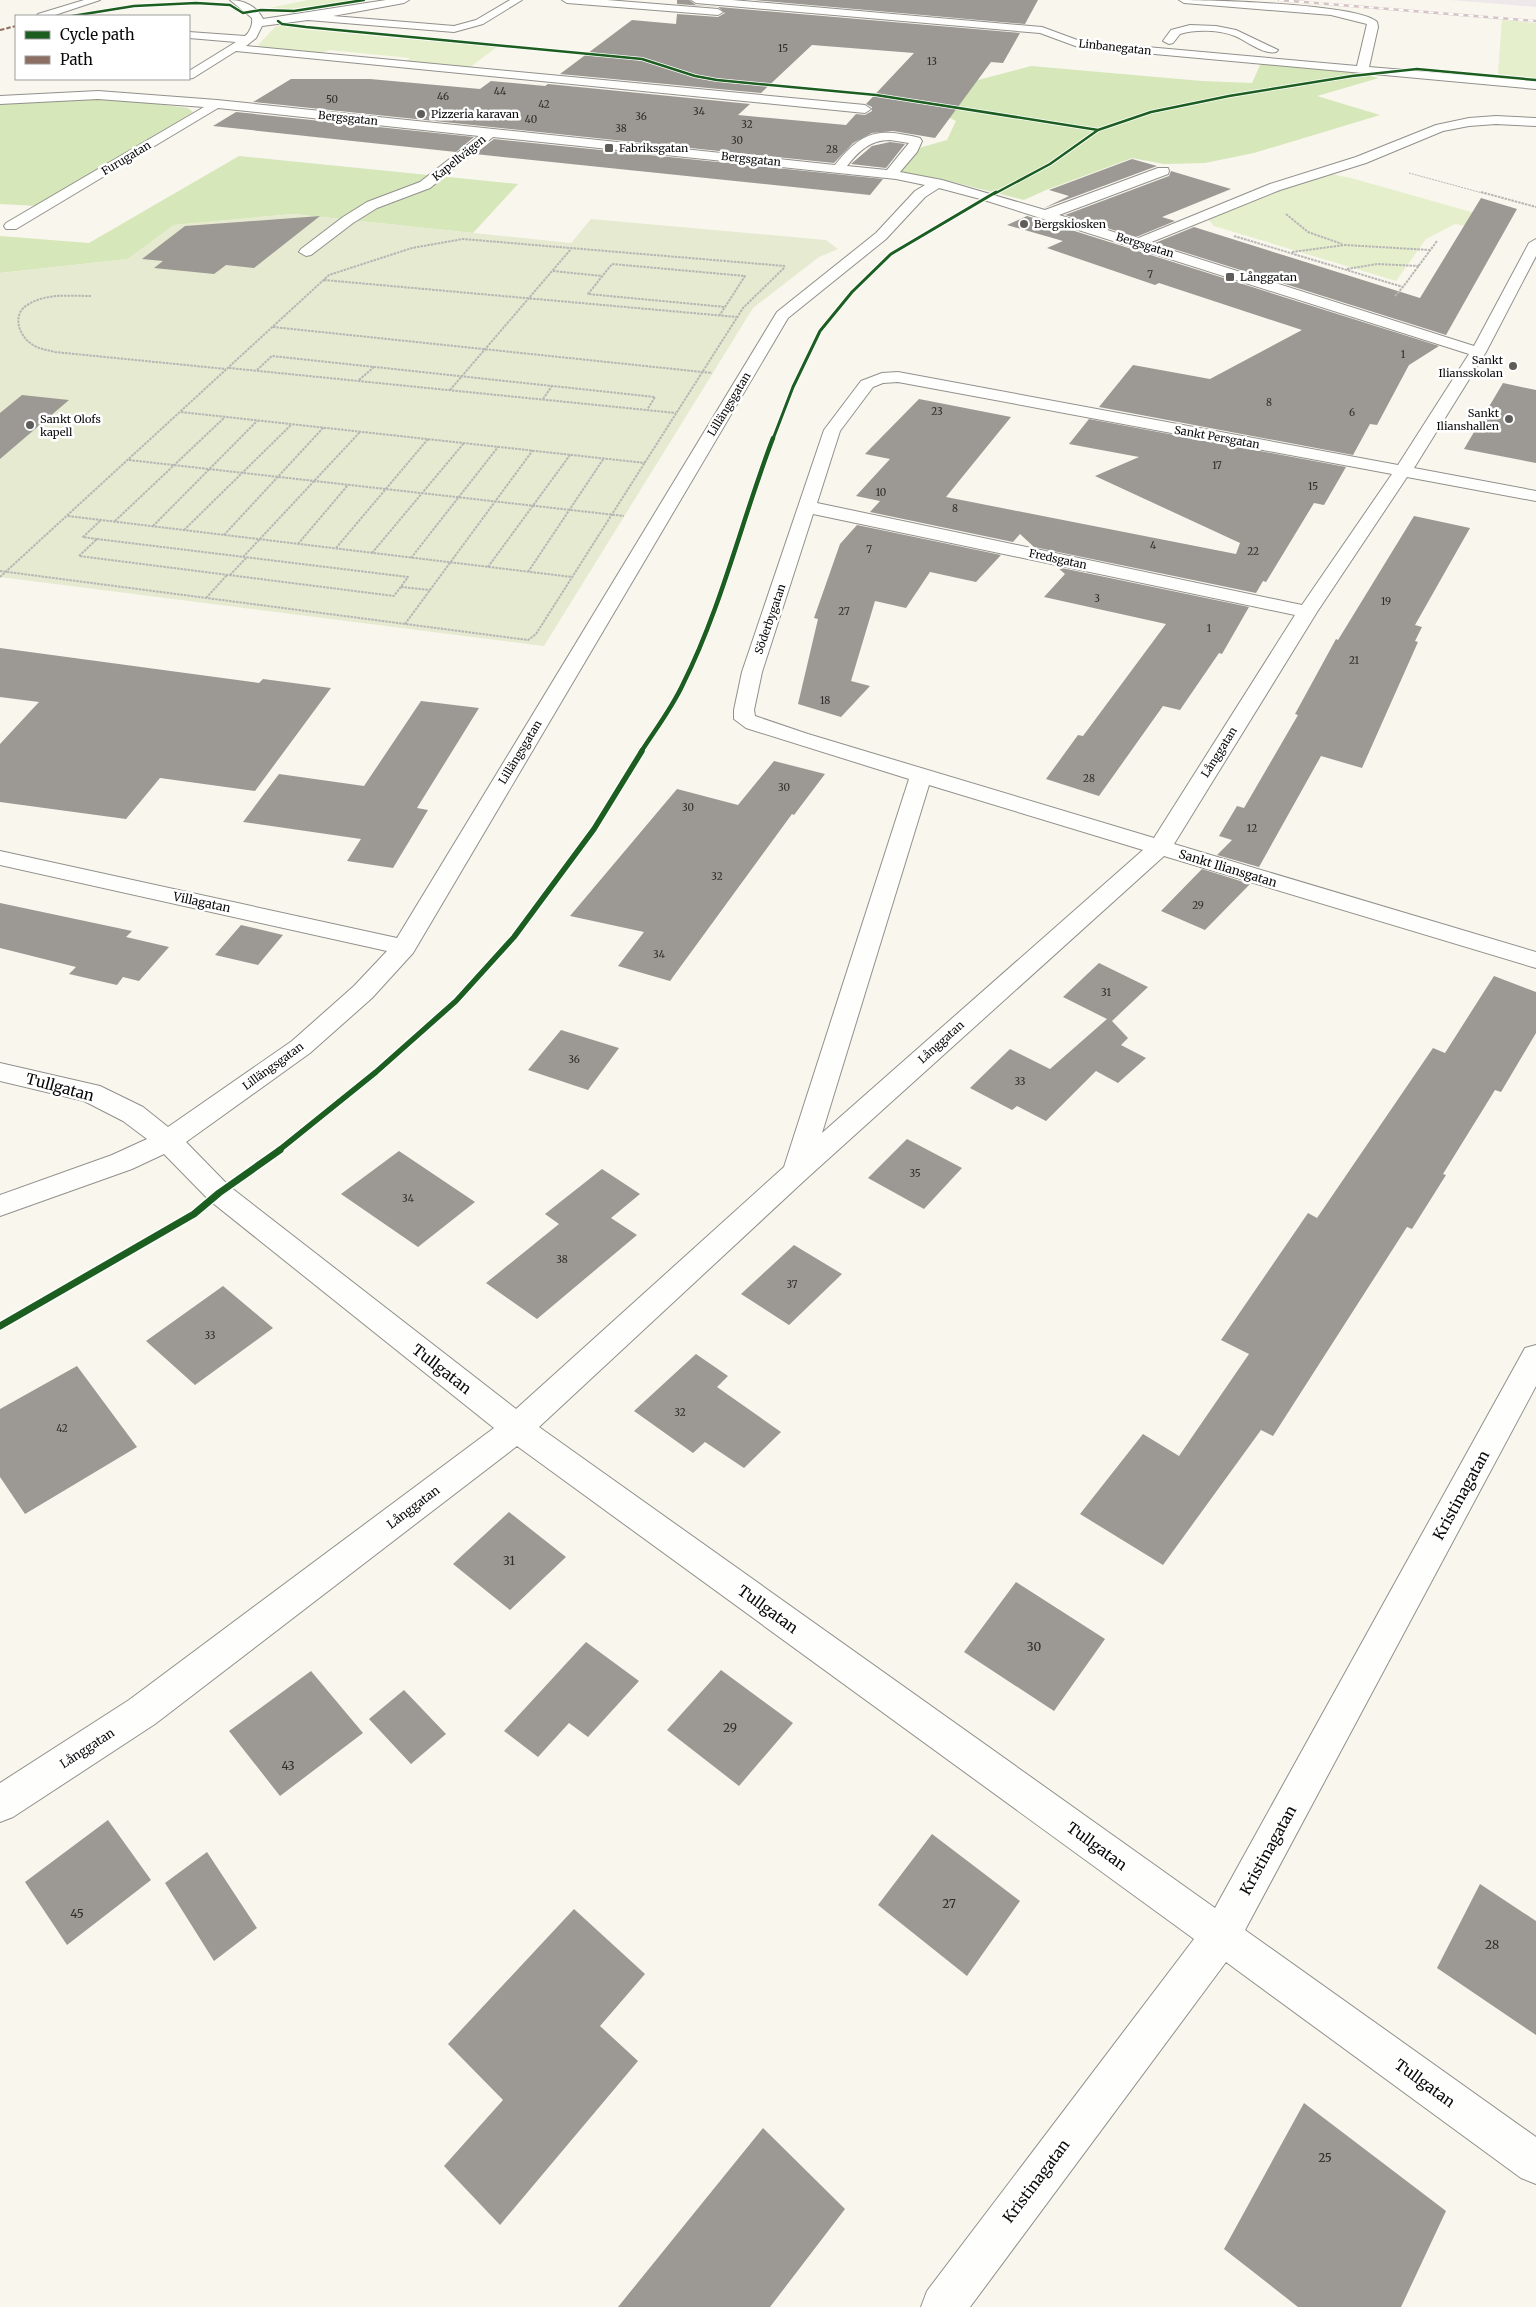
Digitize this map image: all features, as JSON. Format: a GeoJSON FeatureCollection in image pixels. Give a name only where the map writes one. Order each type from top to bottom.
{"type":"FeatureCollection","features":[{"type":"Feature","properties":{"kind":"street"},"geometry":{"type":"LineString","coordinates":[[45,15],[95,0]]}},
{"type":"Feature","properties":{"kind":"street"},"geometry":{"type":"LineString","coordinates":[[190,75],[252,36],[258,23],[257,17],[235,0]]}},
{"type":"Feature","properties":{"kind":"street"},"geometry":{"type":"LineString","coordinates":[[258,23],[308,17],[404,0]]}},
{"type":"Feature","properties":{"kind":"street"},"geometry":{"type":"LineString","coordinates":[[308,17],[454,30],[469,28],[480,23],[517,0]]}},
{"type":"Feature","properties":{"kind":"street"},"geometry":{"type":"LineString","coordinates":[[567,0],[1078,44]]}},
{"type":"Feature","properties":{"kind":"street","name":"Linbanegatan"},"geometry":{"type":"LineString","coordinates":[[696,0],[1042,30],[1078,44],[1536,85]]}},
{"type":"Feature","properties":{"kind":"street"},"geometry":{"type":"LineString","coordinates":[[1184,0],[1332,12],[1364,18],[1372,22],[1373,27],[1362,70]]}},
{"type":"Feature","properties":{"kind":"street"},"geometry":{"type":"LineString","coordinates":[[946,22],[958,12]]}},
{"type":"Feature","properties":{"kind":"street"},"geometry":{"type":"LineString","coordinates":[[1021,18],[1042,30]]}},
{"type":"Feature","properties":{"kind":"street"},"geometry":{"type":"LineString","coordinates":[[190,35],[247,40]]}},
{"type":"Feature","properties":{"kind":"street"},"geometry":{"type":"LineString","coordinates":[[1106,35],[1366,58]]}},
{"type":"Feature","properties":{"kind":"street"},"geometry":{"type":"LineString","coordinates":[[234,48],[866,109]]}},
{"type":"Feature","properties":{"kind":"street"},"geometry":{"type":"LineString","coordinates":[[152,98],[176,84]]}},
{"type":"Feature","properties":{"kind":"street","name":"Bergsgatan"},"geometry":{"type":"LineString","coordinates":[[0,100],[98,95],[152,98],[891,174],[937,183],[1138,243],[1478,352]]}},
{"type":"Feature","properties":{"kind":"street","name":"Furugatan"},"geometry":{"type":"LineString","coordinates":[[10,226],[217,104]]}},
{"type":"Feature","properties":{"kind":"street"},"geometry":{"type":"LineString","coordinates":[[1138,243],[1260,193],[1361,160],[1450,126],[1496,120],[1536,122]]}},
{"type":"Feature","properties":{"kind":"street","name":"Kapellvägen"},"geometry":{"type":"LineString","coordinates":[[306,252],[348,220],[372,205],[425,185],[490,133]]}},
{"type":"Feature","properties":{"kind":"street"},"geometry":{"type":"LineString","coordinates":[[839,168],[854,148],[871,136],[916,141],[913,149],[891,174]]}},
{"type":"Feature","properties":{"kind":"street"},"geometry":{"type":"LineString","coordinates":[[1045,215],[1163,170]]}},
{"type":"Feature","properties":{"kind":"street","name":"Lillängsgatan"},"geometry":{"type":"LineString","coordinates":[[0,1206],[122,1162],[168,1141],[301,1047],[362,992],[404,947],[782,315],[881,236],[920,194],[937,183]]}},
{"type":"Feature","properties":{"kind":"street"},"geometry":{"type":"LineString","coordinates":[[9,209],[34,212]]}},
{"type":"Feature","properties":{"kind":"street","name":"Långgatan"},"geometry":{"type":"LineString","coordinates":[[0,1804],[142,1712],[517,1428],[796,1172],[1160,847],[1307,612],[1403,471],[1478,352],[1536,245]]}},
{"type":"Feature","properties":{"kind":"street","name":"Söderbygatan"},"geometry":{"type":"LineString","coordinates":[[898,377],[885,377],[868,384],[832,430],[752,672],[744,710],[745,719],[753,724],[921,775]]}},
{"type":"Feature","properties":{"kind":"street","name":"Sankt Persgatan"},"geometry":{"type":"LineString","coordinates":[[898,377],[1536,496]]}},
{"type":"Feature","properties":{"kind":"street","name":"Fredsgatan"},"geometry":{"type":"LineString","coordinates":[[808,507],[1307,612]]}},
{"type":"Feature","properties":{"kind":"street","name":"Långgatan"},"geometry":{"type":"LineString","coordinates":[[796,1172],[921,775]]}},
{"type":"Feature","properties":{"kind":"street","name":"Sankt Iliansgatan"},"geometry":{"type":"LineString","coordinates":[[921,775],[1536,960]]}},
{"type":"Feature","properties":{"kind":"street","name":"Villagatan"},"geometry":{"type":"LineString","coordinates":[[0,858],[404,947]]}},
{"type":"Feature","properties":{"kind":"street","name":"Tullgatan"},"geometry":{"type":"LineString","coordinates":[[0,1072],[92,1093],[133,1114],[168,1141],[219,1192],[517,1428],[1536,2163]]}},
{"type":"Feature","properties":{"kind":"street","name":"Kristinagatan"},"geometry":{"type":"LineString","coordinates":[[942,2307],[1221,1936],[1536,1357]]}},
{"type":"Feature","properties":{"kind":"path"},"geometry":{"type":"LineString","coordinates":[[1361,160],[1536,207]]}},
{"type":"Feature","properties":{"kind":"path"},"geometry":{"type":"LineString","coordinates":[[1260,193],[1308,232],[1345,245]]}},
{"type":"Feature","properties":{"kind":"path"},"geometry":{"type":"LineString","coordinates":[[1190,222],[1403,287],[1437,241]]}},
{"type":"Feature","properties":{"kind":"path"},"geometry":{"type":"LineString","coordinates":[[0,571],[6,572],[528,640],[536,634],[743,308],[786,266],[462,239],[440,241],[329,275],[323,280],[128,460],[6,572],[0,577]]}},
{"type":"Feature","properties":{"kind":"path"},"geometry":{"type":"LineString","coordinates":[[1292,252],[1345,245],[1430,250]]}},
{"type":"Feature","properties":{"kind":"path"},"geometry":{"type":"LineString","coordinates":[[450,390],[572,248]]}},
{"type":"Feature","properties":{"kind":"path"},"geometry":{"type":"LineString","coordinates":[[719,316],[745,276],[612,264],[588,294],[725,306]]}},
{"type":"Feature","properties":{"kind":"path"},"geometry":{"type":"LineString","coordinates":[[1346,269],[1377,264],[1419,266]]}},
{"type":"Feature","properties":{"kind":"path"},"geometry":{"type":"LineString","coordinates":[[552,271],[602,276]]}},
{"type":"Feature","properties":{"kind":"path"},"geometry":{"type":"LineString","coordinates":[[323,280],[737,317]]}},
{"type":"Feature","properties":{"kind":"path"},"geometry":{"type":"LineString","coordinates":[[91,296],[58,296],[40,299],[28,304],[17,318],[20,332],[29,343],[38,348],[55,352],[256,370],[676,413]]}},
{"type":"Feature","properties":{"kind":"path"},"geometry":{"type":"LineString","coordinates":[[272,327],[712,373]]}},
{"type":"Feature","properties":{"kind":"path"},"geometry":{"type":"LineString","coordinates":[[256,370],[272,356],[655,397],[647,410]]}},
{"type":"Feature","properties":{"kind":"path"},"geometry":{"type":"LineString","coordinates":[[359,381],[374,367]]}},
{"type":"Feature","properties":{"kind":"path"},"geometry":{"type":"LineString","coordinates":[[542,400],[552,386]]}},
{"type":"Feature","properties":{"kind":"path"},"geometry":{"type":"LineString","coordinates":[[180,412],[645,462]]}},
{"type":"Feature","properties":{"kind":"path"},"geometry":{"type":"LineString","coordinates":[[114,521],[225,417]]}},
{"type":"Feature","properties":{"kind":"path"},"geometry":{"type":"LineString","coordinates":[[153,526],[258,420]]}},
{"type":"Feature","properties":{"kind":"path"},"geometry":{"type":"LineString","coordinates":[[184,530],[292,424]]}},
{"type":"Feature","properties":{"kind":"path"},"geometry":{"type":"LineString","coordinates":[[224,534],[324,428]]}},
{"type":"Feature","properties":{"kind":"path"},"geometry":{"type":"LineString","coordinates":[[206,598],[361,432]]}},
{"type":"Feature","properties":{"kind":"path"},"geometry":{"type":"LineString","coordinates":[[336,548],[428,439]]}},
{"type":"Feature","properties":{"kind":"path"},"geometry":{"type":"LineString","coordinates":[[372,553],[464,443]]}},
{"type":"Feature","properties":{"kind":"path"},"geometry":{"type":"LineString","coordinates":[[411,558],[498,446]]}},
{"type":"Feature","properties":{"kind":"path"},"geometry":{"type":"LineString","coordinates":[[405,624],[534,450]]}},
{"type":"Feature","properties":{"kind":"path"},"geometry":{"type":"LineString","coordinates":[[487,567],[570,454]]}},
{"type":"Feature","properties":{"kind":"path"},"geometry":{"type":"LineString","coordinates":[[528,572],[604,458]]}},
{"type":"Feature","properties":{"kind":"path"},"geometry":{"type":"LineString","coordinates":[[128,460],[624,516]]}},
{"type":"Feature","properties":{"kind":"path"},"geometry":{"type":"LineString","coordinates":[[298,544],[348,485]]}},
{"type":"Feature","properties":{"kind":"path"},"geometry":{"type":"LineString","coordinates":[[67,516],[572,577]]}},
{"type":"Feature","properties":{"kind":"path"},"geometry":{"type":"LineString","coordinates":[[97,539],[79,556],[394,596],[408,577],[97,539],[83,538],[102,520]]}},
{"type":"Feature","properties":{"kind":"path"},"geometry":{"type":"LineString","coordinates":[[400,587],[430,590]]}},
{"type":"Feature","properties":{"kind":"shaded area"},"geometry":{"type":"Polygon","coordinates":[[[1450,0],[1536,0],[1536,7],[1450,0]]]}},
{"type":"Feature","properties":{"kind":"green space"},"geometry":{"type":"Polygon","coordinates":[[[308,0],[356,0],[289,9],[269,8],[308,0]]]}},
{"type":"Feature","properties":{"kind":"green space"},"geometry":{"type":"Polygon","coordinates":[[[1502,20],[1536,23],[1536,78],[1498,74],[1502,20]]]}},
{"type":"Feature","properties":{"kind":"green space"},"geometry":{"type":"Polygon","coordinates":[[[281,25],[301,29],[497,47],[469,68],[405,62],[410,58],[329,50],[315,53],[294,52],[258,45],[275,27],[281,25]]]}},
{"type":"Feature","properties":{"kind":"green space"},"geometry":{"type":"Polygon","coordinates":[[[1261,63],[1344,70],[1379,78],[1317,96],[1380,115],[1254,153],[1205,163],[1164,164],[1132,158],[1024,200],[941,179],[894,172],[919,148],[947,140],[956,121],[910,98],[1031,66],[1202,81],[1252,83],[1261,63]]]}},
{"type":"Feature","properties":{"kind":"green space"},"geometry":{"type":"Polygon","coordinates":[[[77,99],[135,101],[188,108],[193,112],[37,206],[0,204],[0,103],[77,99]]]}},
{"type":"Feature","properties":{"kind":"green space"},"geometry":{"type":"Polygon","coordinates":[[[239,156],[518,184],[473,233],[293,214],[174,225],[128,259],[0,273],[0,236],[89,243],[239,156]]]}},
{"type":"Feature","properties":{"kind":"green space"},"geometry":{"type":"Polygon","coordinates":[[[1325,173],[1351,178],[1496,219],[1469,227],[1455,224],[1426,239],[1396,281],[1214,226],[1207,218],[1275,187],[1325,173]]]}},
{"type":"Feature","properties":{"kind":"green space"},"geometry":{"type":"Polygon","coordinates":[[[293,214],[571,243],[591,219],[826,240],[838,249],[819,257],[753,308],[544,646],[0,577],[0,273],[128,259],[174,225],[293,214]]]}},
{"type":"Feature","properties":{"kind":"building"},"geometry":{"type":"Polygon","coordinates":[[[677,0],[689,0],[696,5],[1020,33],[1003,63],[991,62],[935,138],[893,131],[872,133],[853,143],[834,163],[253,102],[291,79],[370,79],[480,89],[491,81],[545,86],[548,84],[750,104],[738,115],[846,125],[856,114],[865,115],[872,111],[872,107],[866,104],[914,53],[812,45],[761,93],[560,74],[632,20],[676,24],[677,14],[718,17],[725,13],[718,7],[677,4],[677,0]]]}},
{"type":"Feature","properties":{"kind":"building"},"geometry":{"type":"Polygon","coordinates":[[[754,0],[1038,0],[1025,24],[754,0]]]}},
{"type":"Feature","properties":{"kind":"building"},"geometry":{"type":"Polygon","coordinates":[[[236,112],[474,137],[456,152],[213,126],[236,112]]]}},
{"type":"Feature","properties":{"kind":"building"},"geometry":{"type":"Polygon","coordinates":[[[494,139],[883,179],[870,195],[475,154],[494,139]]]}},
{"type":"Feature","properties":{"kind":"building"},"geometry":{"type":"Polygon","coordinates":[[[890,142],[905,144],[886,168],[851,164],[872,146],[890,142]]]}},
{"type":"Feature","properties":{"kind":"building"},"geometry":{"type":"Polygon","coordinates":[[[1132,159],[1157,166],[1044,208],[1069,196],[1049,190],[1132,159]]]}},
{"type":"Feature","properties":{"kind":"building"},"geometry":{"type":"Polygon","coordinates":[[[1171,171],[1231,189],[1162,217],[1175,221],[1136,237],[1065,215],[1169,176],[1171,171]]]}},
{"type":"Feature","properties":{"kind":"building"},"geometry":{"type":"Polygon","coordinates":[[[1481,198],[1517,209],[1446,335],[1155,243],[1194,227],[1420,298],[1481,198]]]}},
{"type":"Feature","properties":{"kind":"building"},"geometry":{"type":"Polygon","coordinates":[[[320,216],[254,268],[226,265],[214,274],[154,268],[163,261],[142,259],[185,226],[320,216]]]}},
{"type":"Feature","properties":{"kind":"building"},"geometry":{"type":"Polygon","coordinates":[[[1027,216],[1439,346],[1409,365],[1377,425],[1370,424],[1353,455],[1099,407],[1133,365],[1210,379],[1302,330],[1159,283],[1155,285],[1047,248],[1063,241],[1007,225],[1027,216]]]}},
{"type":"Feature","properties":{"kind":"building","name":"Sankt Ilianshallen"},"geometry":{"type":"Polygon","coordinates":[[[1503,383],[1536,390],[1536,463],[1464,449],[1503,383]]]}},
{"type":"Feature","properties":{"kind":"building"},"geometry":{"type":"Polygon","coordinates":[[[22,395],[69,400],[0,459],[0,413],[22,395]]]}},
{"type":"Feature","properties":{"kind":"building"},"geometry":{"type":"Polygon","coordinates":[[[919,399],[1011,417],[946,497],[1236,554],[1240,543],[1095,476],[1139,457],[1069,444],[1089,419],[1346,467],[1324,505],[1314,503],[1266,582],[1263,581],[1256,593],[1034,547],[1020,534],[1013,542],[870,512],[880,501],[856,496],[890,459],[865,454],[919,399]]]}},
{"type":"Feature","properties":{"kind":"building"},"geometry":{"type":"Polygon","coordinates":[[[1414,516],[1470,528],[1415,625],[1422,627],[1415,641],[1418,642],[1362,768],[1321,756],[1259,867],[1217,855],[1232,840],[1219,836],[1237,806],[1244,808],[1298,715],[1295,714],[1336,639],[1338,640],[1414,516]]]}},
{"type":"Feature","properties":{"kind":"building"},"geometry":{"type":"Polygon","coordinates":[[[857,525],[1001,555],[976,582],[930,572],[906,608],[875,601],[851,681],[870,686],[841,717],[798,704],[818,619],[814,618],[840,544],[857,525]]]}},
{"type":"Feature","properties":{"kind":"building"},"geometry":{"type":"Polygon","coordinates":[[[1057,567],[1249,607],[1222,654],[1219,653],[1180,710],[1163,706],[1099,796],[1046,779],[1078,735],[1083,736],[1166,624],[1044,597],[1065,574],[1057,567]]]}},
{"type":"Feature","properties":{"kind":"building"},"geometry":{"type":"Polygon","coordinates":[[[0,648],[259,683],[263,679],[331,688],[255,791],[160,778],[126,819],[0,802],[0,744],[39,702],[0,697],[0,648]]]}},
{"type":"Feature","properties":{"kind":"building"},"geometry":{"type":"Polygon","coordinates":[[[421,701],[479,708],[417,808],[428,810],[393,868],[347,861],[361,839],[243,822],[279,774],[364,786],[421,701]]]}},
{"type":"Feature","properties":{"kind":"building"},"geometry":{"type":"Polygon","coordinates":[[[774,761],[825,774],[794,815],[792,814],[670,981],[618,966],[644,932],[570,916],[677,789],[738,805],[774,761]]]}},
{"type":"Feature","properties":{"kind":"building"},"geometry":{"type":"Polygon","coordinates":[[[1202,869],[1250,884],[1205,930],[1161,911],[1202,869]]]}},
{"type":"Feature","properties":{"kind":"building"},"geometry":{"type":"Polygon","coordinates":[[[0,903],[132,931],[126,937],[169,947],[139,981],[123,977],[117,985],[69,974],[76,967],[0,948],[0,903]]]}},
{"type":"Feature","properties":{"kind":"building"},"geometry":{"type":"Polygon","coordinates":[[[241,925],[283,935],[258,965],[215,955],[241,925]]]}},
{"type":"Feature","properties":{"kind":"building"},"geometry":{"type":"Polygon","coordinates":[[[1099,963],[1148,987],[1112,1021],[1128,1038],[1121,1045],[1146,1058],[1118,1083],[1096,1071],[1046,1121],[1017,1106],[1012,1110],[970,1088],[1010,1049],[1050,1069],[1107,1019],[1063,997],[1099,963]]]}},
{"type":"Feature","properties":{"kind":"building"},"geometry":{"type":"Polygon","coordinates":[[[1494,976],[1536,992],[1536,1033],[1501,1092],[1495,1090],[1443,1174],[1446,1175],[1412,1229],[1407,1227],[1273,1436],[1261,1430],[1163,1565],[1080,1514],[1143,1434],[1179,1456],[1249,1354],[1221,1340],[1308,1213],[1317,1218],[1433,1048],[1445,1053],[1494,976]]]}},
{"type":"Feature","properties":{"kind":"building"},"geometry":{"type":"Polygon","coordinates":[[[561,1030],[619,1048],[588,1090],[528,1070],[561,1030]]]}},
{"type":"Feature","properties":{"kind":"building"},"geometry":{"type":"Polygon","coordinates":[[[907,1139],[962,1168],[924,1209],[868,1178],[907,1139]]]}},
{"type":"Feature","properties":{"kind":"building"},"geometry":{"type":"Polygon","coordinates":[[[399,1151],[475,1202],[418,1247],[341,1194],[399,1151]]]}},
{"type":"Feature","properties":{"kind":"building"},"geometry":{"type":"Polygon","coordinates":[[[602,1169],[640,1194],[611,1218],[637,1235],[537,1319],[486,1283],[559,1224],[545,1214],[602,1169]]]}},
{"type":"Feature","properties":{"kind":"building"},"geometry":{"type":"Polygon","coordinates":[[[794,1245],[842,1274],[789,1325],[741,1294],[794,1245]]]}},
{"type":"Feature","properties":{"kind":"building"},"geometry":{"type":"Polygon","coordinates":[[[223,1286],[273,1328],[195,1385],[146,1341],[223,1286]]]}},
{"type":"Feature","properties":{"kind":"building"},"geometry":{"type":"Polygon","coordinates":[[[696,1354],[728,1376],[717,1387],[781,1432],[744,1468],[705,1442],[693,1453],[634,1411],[696,1354]]]}},
{"type":"Feature","properties":{"kind":"building"},"geometry":{"type":"Polygon","coordinates":[[[77,1366],[137,1447],[25,1514],[0,1477],[0,1409],[77,1366]]]}},
{"type":"Feature","properties":{"kind":"building"},"geometry":{"type":"Polygon","coordinates":[[[509,1512],[566,1557],[510,1610],[453,1564],[509,1512]]]}},
{"type":"Feature","properties":{"kind":"building"},"geometry":{"type":"Polygon","coordinates":[[[1016,1582],[1105,1639],[1054,1711],[964,1652],[1016,1582]]]}},
{"type":"Feature","properties":{"kind":"building"},"geometry":{"type":"Polygon","coordinates":[[[586,1642],[639,1681],[588,1737],[569,1723],[538,1757],[504,1731],[586,1642]]]}},
{"type":"Feature","properties":{"kind":"building"},"geometry":{"type":"Polygon","coordinates":[[[721,1670],[793,1723],[739,1786],[667,1730],[721,1670]]]}},
{"type":"Feature","properties":{"kind":"building"},"geometry":{"type":"Polygon","coordinates":[[[311,1671],[363,1733],[280,1796],[229,1731],[311,1671]]]}},
{"type":"Feature","properties":{"kind":"building"},"geometry":{"type":"Polygon","coordinates":[[[404,1690],[446,1734],[411,1764],[369,1719],[404,1690]]]}},
{"type":"Feature","properties":{"kind":"building"},"geometry":{"type":"Polygon","coordinates":[[[108,1820],[151,1880],[67,1945],[25,1882],[108,1820]]]}},
{"type":"Feature","properties":{"kind":"building"},"geometry":{"type":"Polygon","coordinates":[[[932,1834],[1020,1901],[967,1976],[878,1905],[932,1834]]]}},
{"type":"Feature","properties":{"kind":"building"},"geometry":{"type":"Polygon","coordinates":[[[207,1852],[257,1928],[214,1961],[165,1883],[207,1852]]]}},
{"type":"Feature","properties":{"kind":"building"},"geometry":{"type":"Polygon","coordinates":[[[1480,1884],[1536,1921],[1536,2035],[1437,1968],[1480,1884]]]}},
{"type":"Feature","properties":{"kind":"building"},"geometry":{"type":"Polygon","coordinates":[[[574,1909],[645,1974],[600,2026],[638,2061],[500,2225],[444,2166],[503,2100],[448,2044],[574,1909]]]}},
{"type":"Feature","properties":{"kind":"building"},"geometry":{"type":"Polygon","coordinates":[[[1304,2103],[1446,2211],[1401,2307],[1298,2307],[1224,2249],[1304,2103]]]}},
{"type":"Feature","properties":{"kind":"building"},"geometry":{"type":"Polygon","coordinates":[[[763,2128],[845,2209],[770,2307],[618,2307],[763,2128]]]}},
{"type":"Feature","properties":{"kind":"railway"},"geometry":{"type":"LineString","coordinates":[[1279,0],[1536,21]]}},
{"type":"Feature","properties":{"kind":"marked path"},"geometry":{"type":"LineString","coordinates":[[0,30],[15,26]]}},
{"type":"Feature","properties":{"kind":"cycle path"},"geometry":{"type":"LineString","coordinates":[[78,15],[134,6],[196,3],[230,5],[243,13],[261,10],[294,11],[364,0]]}},
{"type":"Feature","properties":{"kind":"cycle path"},"geometry":{"type":"LineString","coordinates":[[278,21],[282,24],[306,27],[642,59],[695,76],[717,80],[876,95],[1098,130]]}},
{"type":"Feature","properties":{"kind":"cycle path"},"geometry":{"type":"LineString","coordinates":[[0,1326],[194,1214],[219,1193],[268,1160],[376,1072],[456,1001],[514,937],[594,829],[683,685],[721,593],[755,486],[793,387],[820,331],[852,292],[891,254],[968,207],[1050,164],[1098,130],[1151,112],[1229,96],[1352,76],[1417,69],[1536,80]]}},
{"type":"Feature","properties":{"kind":"place","name":"Pizzeria karavan"},"geometry":{"type":"Point","coordinates":[421,114]}},
{"type":"Feature","properties":{"kind":"place","name":"Fabriksgatan"},"geometry":{"type":"Point","coordinates":[609,148]}},
{"type":"Feature","properties":{"kind":"place","name":"Bergskiosken"},"geometry":{"type":"Point","coordinates":[1024,224]}},
{"type":"Feature","properties":{"kind":"place","name":"Långgatan"},"geometry":{"type":"Point","coordinates":[1230,277]}},
{"type":"Feature","properties":{"kind":"place","name":"Sankt Iliansskolan"},"geometry":{"type":"Point","coordinates":[1513,366]}},
{"type":"Feature","properties":{"kind":"place","name":"Sankt Ilianshallen"},"geometry":{"type":"Point","coordinates":[1509,419]}},
{"type":"Feature","properties":{"kind":"place","name":"Sankt Olofs kapell"},"geometry":{"type":"Point","coordinates":[30,425]}}]}
